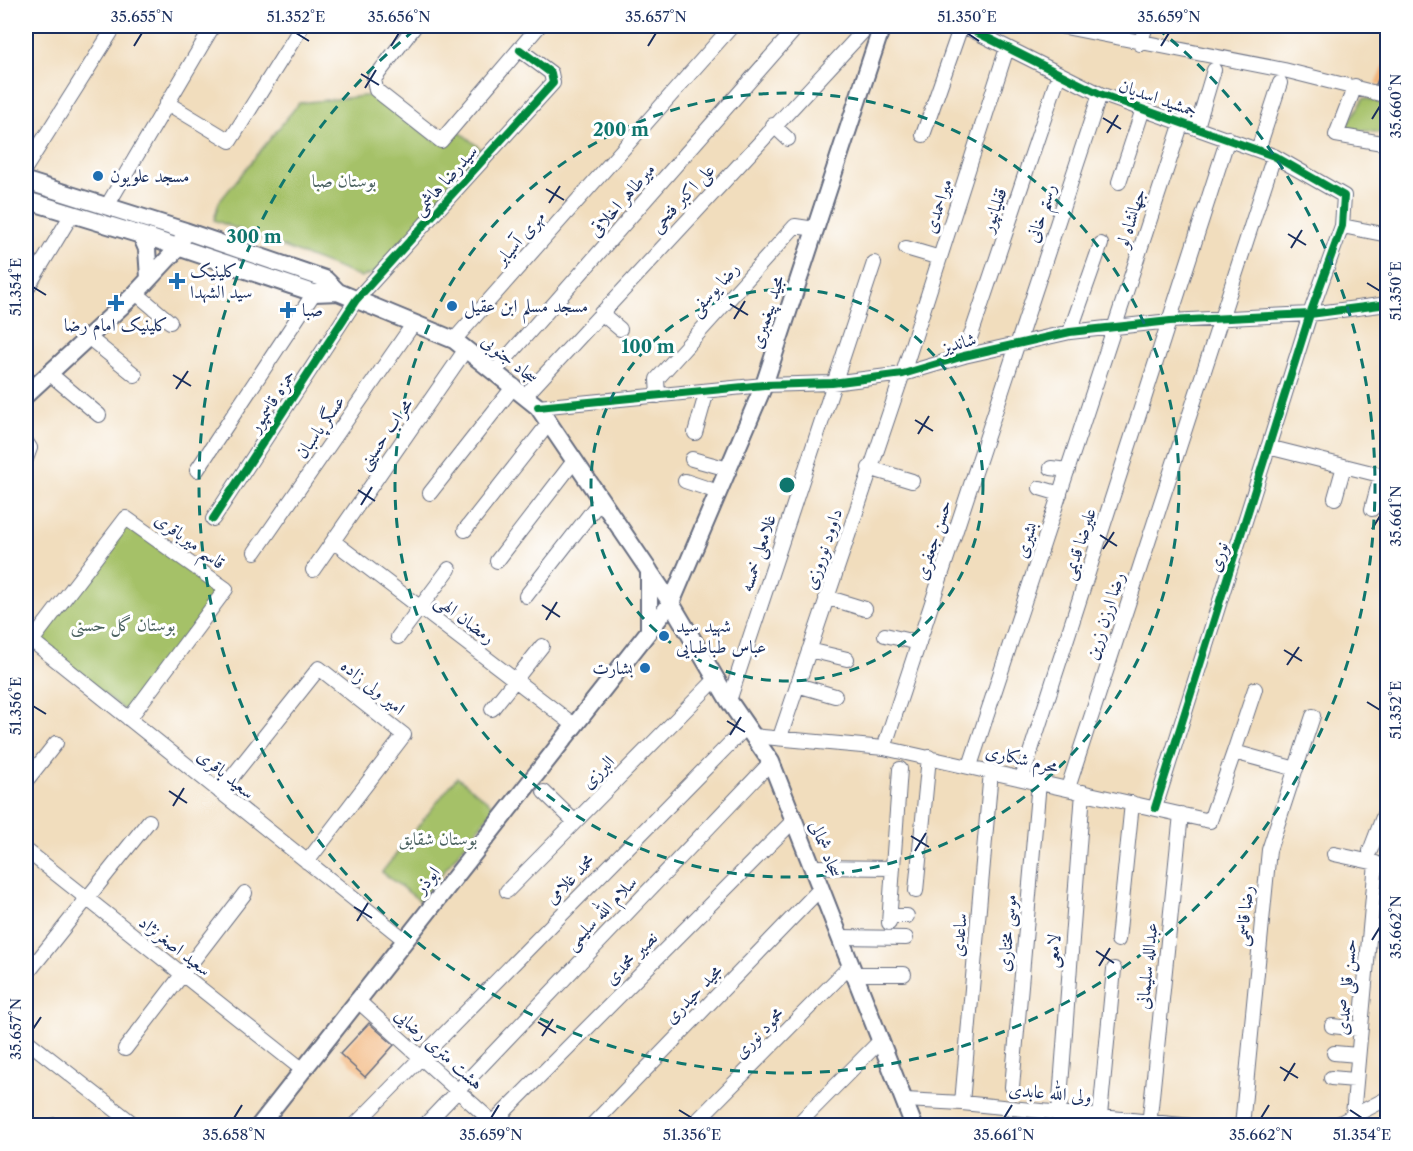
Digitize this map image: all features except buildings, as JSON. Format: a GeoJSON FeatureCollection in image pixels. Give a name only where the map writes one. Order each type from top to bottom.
{"type":"FeatureCollection","features":[{"type":"Feature","properties":{"kind":"main road","name":"مجید پیغمبری"},"geometry":{"type":"LineString","coordinates":[[671,603],[764,385],[882,26]]}},
{"type":"Feature","properties":{"kind":"main road"},"geometry":{"type":"LineString","coordinates":[[26,181],[185,231],[325,279],[338,292]]}},
{"type":"Feature","properties":{"kind":"main road"},"geometry":{"type":"LineString","coordinates":[[30,202],[141,235],[315,293],[338,292]]}},
{"type":"Feature","properties":{"kind":"main road"},"geometry":{"type":"LineString","coordinates":[[26,394],[136,293],[178,248],[185,231]]}},
{"type":"Feature","properties":{"kind":"main road"},"geometry":{"type":"LineString","coordinates":[[141,235],[147,249],[149,278]]}},
{"type":"Feature","properties":{"kind":"main road","name":"سجاد جنوبی"},"geometry":{"type":"LineString","coordinates":[[338,292],[414,323],[460,345],[538,407],[671,603]]}},
{"type":"Feature","properties":{"kind":"main road"},"geometry":{"type":"LineString","coordinates":[[649,570],[649,630]]}},
{"type":"Feature","properties":{"kind":"main road","name":"سجاد شمالی"},"geometry":{"type":"LineString","coordinates":[[671,603],[729,700],[771,762],[881,1040],[908,1117]]}},
{"type":"Feature","properties":{"kind":"main road","name":"ابوذر"},"geometry":{"type":"LineString","coordinates":[[259,1125],[671,603]]}},
{"type":"Feature","properties":{"kind":"street"},"geometry":{"type":"LineString","coordinates":[[26,167],[115,26]]}},
{"type":"Feature","properties":{"kind":"street"},"geometry":{"type":"LineString","coordinates":[[107,206],[213,26]]}},
{"type":"Feature","properties":{"kind":"street"},"geometry":{"type":"LineString","coordinates":[[167,103],[230,141],[302,26]]}},
{"type":"Feature","properties":{"kind":"street"},"geometry":{"type":"LineString","coordinates":[[415,26],[373,83],[376,90],[441,141],[539,26]]}},
{"type":"Feature","properties":{"kind":"street","name":"مهری آسیابر"},"geometry":{"type":"LineString","coordinates":[[460,345],[732,26]]}},
{"type":"Feature","properties":{"kind":"street","name":"میرطاهر اخلاقی"},"geometry":{"type":"LineString","coordinates":[[495,371],[798,26]]}},
{"type":"Feature","properties":{"kind":"street","name":"علی اکبر فتحی"},"geometry":{"type":"LineString","coordinates":[[430,493],[519,391],[601,313],[773,125],[868,26]]}},
{"type":"Feature","properties":{"kind":"street"},"geometry":{"type":"LineString","coordinates":[[923,135],[962,26]]}},
{"type":"Feature","properties":{"kind":"street","name":"جمشید اسدیان"},"geometry":{"type":"LineString","coordinates":[[962,26],[1100,94],[1274,156],[1336,189],[1344,196]]}},
{"type":"Feature","properties":{"kind":"street"},"geometry":{"type":"LineString","coordinates":[[1060,26],[1355,86],[1388,96]]}},
{"type":"Feature","properties":{"kind":"street"},"geometry":{"type":"LineString","coordinates":[[1140,44],[1146,26]]}},
{"type":"Feature","properties":{"kind":"street","name":"میراحمدی"},"geometry":{"type":"LineString","coordinates":[[903,374],[1007,48]]}},
{"type":"Feature","properties":{"kind":"street","name":"سیدرضا هاشمی"},"geometry":{"type":"LineString","coordinates":[[356,300],[553,83],[554,77],[520,50]]}},
{"type":"Feature","properties":{"kind":"street"},"geometry":{"type":"LineString","coordinates":[[1197,127],[1214,70]]}},
{"type":"Feature","properties":{"kind":"street","name":"قفلیانپور"},"geometry":{"type":"LineString","coordinates":[[964,356],[1059,74]]}},
{"type":"Feature","properties":{"kind":"street"},"geometry":{"type":"LineString","coordinates":[[1258,150],[1280,83]]}},
{"type":"Feature","properties":{"kind":"street"},"geometry":{"type":"LineString","coordinates":[[1355,86],[1336,135],[1388,144]]}},
{"type":"Feature","properties":{"kind":"street","name":"رستم خانی"},"geometry":{"type":"LineString","coordinates":[[1017,343],[1100,94]]}},
{"type":"Feature","properties":{"kind":"street"},"geometry":{"type":"LineString","coordinates":[[1119,182],[1143,110]]}},
{"type":"Feature","properties":{"kind":"street","name":"جهانشاه لو"},"geometry":{"type":"LineString","coordinates":[[1115,326],[1182,122]]}},
{"type":"Feature","properties":{"kind":"street"},"geometry":{"type":"LineString","coordinates":[[773,125],[788,139]]}},
{"type":"Feature","properties":{"kind":"street","name":"علیرضا قدیمی"},"geometry":{"type":"LineString","coordinates":[[1022,778],[1228,138]]}},
{"type":"Feature","properties":{"kind":"street","name":"رضا ارزن زرین"},"geometry":{"type":"LineString","coordinates":[[1068,788],[1274,156]]}},
{"type":"Feature","properties":{"kind":"street","name":"نوری"},"geometry":{"type":"LineString","coordinates":[[1155,808],[1310,314],[1342,226],[1344,196]]}},
{"type":"Feature","properties":{"kind":"street"},"geometry":{"type":"LineString","coordinates":[[26,290],[72,214]]}},
{"type":"Feature","properties":{"kind":"street","name":"رضا یوسفی"},"geometry":{"type":"LineString","coordinates":[[658,396],[657,379],[795,226],[815,229]]}},
{"type":"Feature","properties":{"kind":"street"},"geometry":{"type":"LineString","coordinates":[[1342,226],[1388,235]]}},
{"type":"Feature","properties":{"kind":"street"},"geometry":{"type":"LineString","coordinates":[[1070,332],[1101,244]]}},
{"type":"Feature","properties":{"kind":"street"},"geometry":{"type":"LineString","coordinates":[[906,248],[940,258]]}},
{"type":"Feature","properties":{"kind":"street","name":"غلامعلی خمسه"},"geometry":{"type":"LineString","coordinates":[[729,700],[832,383],[874,263]]}},
{"type":"Feature","properties":{"kind":"street"},"geometry":{"type":"LineString","coordinates":[[136,293],[170,322]]}},
{"type":"Feature","properties":{"kind":"street"},"geometry":{"type":"LineString","coordinates":[[197,470],[315,293]]}},
{"type":"Feature","properties":{"kind":"street","name":"حمزه قاسمپور"},"geometry":{"type":"LineString","coordinates":[[213,519],[356,300]]}},
{"type":"Feature","properties":{"kind":"street","name":"شاندیز"},"geometry":{"type":"LineString","coordinates":[[538,407],[764,385],[832,383],[903,374],[964,356],[1070,332],[1170,321],[1310,314],[1388,304]]}},
{"type":"Feature","properties":{"kind":"street"},"geometry":{"type":"LineString","coordinates":[[601,313],[620,329]]}},
{"type":"Feature","properties":{"kind":"street","name":"عسگر پاسبان"},"geometry":{"type":"LineString","coordinates":[[255,552],[414,323]]}},
{"type":"Feature","properties":{"kind":"street","name":"بشیری"},"geometry":{"type":"LineString","coordinates":[[970,766],[1115,326]]}},
{"type":"Feature","properties":{"kind":"street"},"geometry":{"type":"LineString","coordinates":[[88,337],[135,375]]}},
{"type":"Feature","properties":{"kind":"street","name":"حسن جعفری"},"geometry":{"type":"LineString","coordinates":[[884,747],[1017,343]]}},
{"type":"Feature","properties":{"kind":"street","name":"محراب حسینی"},"geometry":{"type":"LineString","coordinates":[[313,570],[460,345]]}},
{"type":"Feature","properties":{"kind":"street"},"geometry":{"type":"LineString","coordinates":[[49,373],[99,415]]}},
{"type":"Feature","properties":{"kind":"street","name":"داوود نوروزی"},"geometry":{"type":"LineString","coordinates":[[780,736],[869,468],[903,374]]}},
{"type":"Feature","properties":{"kind":"street"},"geometry":{"type":"LineString","coordinates":[[695,433],[707,391]]}},
{"type":"Feature","properties":{"kind":"street"},"geometry":{"type":"LineString","coordinates":[[465,530],[549,423]]}},
{"type":"Feature","properties":{"kind":"street"},"geometry":{"type":"LineString","coordinates":[[26,442],[30,448],[26,459]]}},
{"type":"Feature","properties":{"kind":"street"},"geometry":{"type":"LineString","coordinates":[[1268,447],[1384,476],[1372,509]]}},
{"type":"Feature","properties":{"kind":"street"},"geometry":{"type":"LineString","coordinates":[[692,459],[728,469]]}},
{"type":"Feature","properties":{"kind":"street"},"geometry":{"type":"LineString","coordinates":[[497,561],[574,461]]}},
{"type":"Feature","properties":{"kind":"street"},"geometry":{"type":"LineString","coordinates":[[1335,498],[1344,466]]}},
{"type":"Feature","properties":{"kind":"street"},"geometry":{"type":"LineString","coordinates":[[869,468],[912,481]]}},
{"type":"Feature","properties":{"kind":"street"},"geometry":{"type":"LineString","coordinates":[[1051,468],[1068,470]]}},
{"type":"Feature","properties":{"kind":"street"},"geometry":{"type":"LineString","coordinates":[[685,481],[718,492]]}},
{"type":"Feature","properties":{"kind":"street"},"geometry":{"type":"LineString","coordinates":[[1040,488],[1060,494]]}},
{"type":"Feature","properties":{"kind":"street"},"geometry":{"type":"LineString","coordinates":[[526,596],[601,500]]}},
{"type":"Feature","properties":{"kind":"street","name":"قاسم میرباقری"},"geometry":{"type":"LineString","coordinates":[[29,638],[126,518],[226,589],[129,719]]}},
{"type":"Feature","properties":{"kind":"street","name":"رمضان الهی"},"geometry":{"type":"LineString","coordinates":[[333,541],[574,725]]}},
{"type":"Feature","properties":{"kind":"street"},"geometry":{"type":"LineString","coordinates":[[399,637],[449,569]]}},
{"type":"Feature","properties":{"kind":"street"},"geometry":{"type":"LineString","coordinates":[[826,597],[865,609]]}},
{"type":"Feature","properties":{"kind":"street"},"geometry":{"type":"LineString","coordinates":[[885,635],[919,643]]}},
{"type":"Feature","properties":{"kind":"street","name":"سعید باقری"},"geometry":{"type":"LineString","coordinates":[[29,638],[405,940]]}},
{"type":"Feature","properties":{"kind":"street"},"geometry":{"type":"LineString","coordinates":[[492,709],[542,646]]}},
{"type":"Feature","properties":{"kind":"street"},"geometry":{"type":"LineString","coordinates":[[809,650],[847,659]]}},
{"type":"Feature","properties":{"kind":"street","name":"امیر ولی زاده"},"geometry":{"type":"LineString","coordinates":[[220,792],[319,668],[404,735],[307,862]]}},
{"type":"Feature","properties":{"kind":"street","name":"البرزی"},"geometry":{"type":"LineString","coordinates":[[507,891],[716,679]]}},
{"type":"Feature","properties":{"kind":"street"},"geometry":{"type":"LineString","coordinates":[[797,686],[835,696]]}},
{"type":"Feature","properties":{"kind":"street","name":"محرم شکاری"},"geometry":{"type":"LineString","coordinates":[[749,731],[884,747],[1210,821],[1255,689]]}},
{"type":"Feature","properties":{"kind":"street","name":"رضا قاسمی"},"geometry":{"type":"LineString","coordinates":[[1242,1125],[1269,850],[1312,716]]}},
{"type":"Feature","properties":{"kind":"street","name":"محمد غلامی"},"geometry":{"type":"LineString","coordinates":[[354,1125],[420,1056],[749,731]]}},
{"type":"Feature","properties":{"kind":"street"},"geometry":{"type":"LineString","coordinates":[[26,781],[56,743]]}},
{"type":"Feature","properties":{"kind":"street"},"geometry":{"type":"LineString","coordinates":[[1234,752],[1296,769]]}},
{"type":"Feature","properties":{"kind":"street"},"geometry":{"type":"LineString","coordinates":[[916,891],[929,757]]}},
{"type":"Feature","properties":{"kind":"street","name":"سلام الله سلیمی"},"geometry":{"type":"LineString","coordinates":[[424,1125],[771,762]]}},
{"type":"Feature","properties":{"kind":"street"},"geometry":{"type":"LineString","coordinates":[[900,769],[889,920],[907,916]]}},
{"type":"Feature","properties":{"kind":"street","name":"ساعدی"},"geometry":{"type":"LineString","coordinates":[[962,1103],[991,771]]}},
{"type":"Feature","properties":{"kind":"street","name":"موسی مختاری"},"geometry":{"type":"LineString","coordinates":[[1012,1087],[1039,782]]}},
{"type":"Feature","properties":{"kind":"street"},"geometry":{"type":"LineString","coordinates":[[544,792],[575,822]]}},
{"type":"Feature","properties":{"kind":"street","name":"لامعی"},"geometry":{"type":"LineString","coordinates":[[1059,1119],[1083,792]]}},
{"type":"Feature","properties":{"kind":"street"},"geometry":{"type":"LineString","coordinates":[[1118,940],[1132,803]]}},
{"type":"Feature","properties":{"kind":"street","name":"حسن قلی صمدی"},"geometry":{"type":"LineString","coordinates":[[1356,1120],[1355,1080],[1373,857],[1386,811]]}},
{"type":"Feature","properties":{"kind":"street","name":"عبدالله سلیمانی"},"geometry":{"type":"LineString","coordinates":[[1149,1123],[1184,852],[1180,814]]}},
{"type":"Feature","properties":{"kind":"street","name":"نصیر محمدی"},"geometry":{"type":"LineString","coordinates":[[494,1124],[794,820]]}},
{"type":"Feature","properties":{"kind":"street"},"geometry":{"type":"LineString","coordinates":[[26,975],[149,822]]}},
{"type":"Feature","properties":{"kind":"street","name":"سعید اصغرنژاد"},"geometry":{"type":"LineString","coordinates":[[26,850],[303,1070]]}},
{"type":"Feature","properties":{"kind":"street"},"geometry":{"type":"LineString","coordinates":[[1334,854],[1373,857]]}},
{"type":"Feature","properties":{"kind":"street"},"geometry":{"type":"LineString","coordinates":[[813,867],[893,868]]}},
{"type":"Feature","properties":{"kind":"street","name":"مجید حیدری"},"geometry":{"type":"LineString","coordinates":[[591,1125],[821,888]]}},
{"type":"Feature","properties":{"kind":"street"},"geometry":{"type":"LineString","coordinates":[[125,1049],[245,893]]}},
{"type":"Feature","properties":{"kind":"street"},"geometry":{"type":"LineString","coordinates":[[840,937],[906,938]]}},
{"type":"Feature","properties":{"kind":"street"},"geometry":{"type":"LineString","coordinates":[[853,969],[904,974]]}},
{"type":"Feature","properties":{"kind":"street","name":"محمود نوری"},"geometry":{"type":"LineString","coordinates":[[692,1125],[853,969]]}},
{"type":"Feature","properties":{"kind":"street"},"geometry":{"type":"LineString","coordinates":[[1099,1121],[1114,969]]}},
{"type":"Feature","properties":{"kind":"street","name":"هشت متری رضایی"},"geometry":{"type":"LineString","coordinates":[[357,1000],[494,1124]]}},
{"type":"Feature","properties":{"kind":"street"},"geometry":{"type":"LineString","coordinates":[[1332,1026],[1360,1029]]}},
{"type":"Feature","properties":{"kind":"street"},"geometry":{"type":"LineString","coordinates":[[26,1040],[136,1125]]}},
{"type":"Feature","properties":{"kind":"street"},"geometry":{"type":"LineString","coordinates":[[796,1125],[881,1040]]}},
{"type":"Feature","properties":{"kind":"street"},"geometry":{"type":"LineString","coordinates":[[1334,1053],[1358,1055]]}},
{"type":"Feature","properties":{"kind":"street"},"geometry":{"type":"LineString","coordinates":[[1331,1078],[1355,1080]]}},
{"type":"Feature","properties":{"kind":"street"},"geometry":{"type":"LineString","coordinates":[[1334,1125],[1356,1120],[1368,1108],[1388,1098]]}},
{"type":"Feature","properties":{"kind":"street","name":"ولی الله عابدی"},"geometry":{"type":"LineString","coordinates":[[908,1117],[962,1103],[1059,1119],[1192,1125]]}},
{"type":"Feature","properties":{"kind":"green space","name":"بوستان صبا"},"geometry":{"type":"Polygon","coordinates":[[[373,95],[435,141],[451,125],[485,152],[374,273],[361,277],[214,220],[219,202],[299,103],[373,95]]]}},
{"type":"Feature","properties":{"kind":"green space"},"geometry":{"type":"Polygon","coordinates":[[[1364,98],[1387,104],[1387,134],[1345,128],[1364,98]]]}},
{"type":"Feature","properties":{"kind":"green space","name":"بوستان گل حسنی"},"geometry":{"type":"Polygon","coordinates":[[[127,523],[221,592],[129,714],[37,640],[127,523]]]}},
{"type":"Feature","properties":{"kind":"green space","name":"بوستان شقایق"},"geometry":{"type":"Polygon","coordinates":[[[457,777],[495,807],[420,901],[382,872],[457,777]]]}},
{"type":"Feature","properties":{"kind":"cycle path"},"geometry":{"type":"LineString","coordinates":[[964,26],[1100,94],[1274,156],[1344,196],[1342,226],[1310,314],[1155,808]]}},
{"type":"Feature","properties":{"kind":"cycle path"},"geometry":{"type":"LineString","coordinates":[[213,519],[356,300],[553,83],[551,73],[520,50]]}},
{"type":"Feature","properties":{"kind":"cycle path"},"geometry":{"type":"LineString","coordinates":[[538,407],[764,385],[832,383],[903,374],[964,356],[1070,332],[1170,321],[1310,314],[1388,304]]}},
{"type":"Feature","properties":{"kind":"place","name":"مسجد علویون"},"geometry":{"type":"Point","coordinates":[98,176]}},
{"type":"Feature","properties":{"kind":"place","name":"کلینیک سید الشهدا"},"geometry":{"type":"Point","coordinates":[177,281]}},
{"type":"Feature","properties":{"kind":"place","name":"کلینیک امام رضا"},"geometry":{"type":"Point","coordinates":[116,303]}},
{"type":"Feature","properties":{"kind":"place","name":"مسجد مسلم ابن عقیل"},"geometry":{"type":"Point","coordinates":[452,306]}},
{"type":"Feature","properties":{"kind":"place","name":"صبا"},"geometry":{"type":"Point","coordinates":[288,310]}},
{"type":"Feature","properties":{"kind":"place","name":"شهید سید عباس طباطبایی"},"geometry":{"type":"Point","coordinates":[664,636]}},
{"type":"Feature","properties":{"kind":"place","name":"بشارت"},"geometry":{"type":"Point","coordinates":[645,668]}}]}
